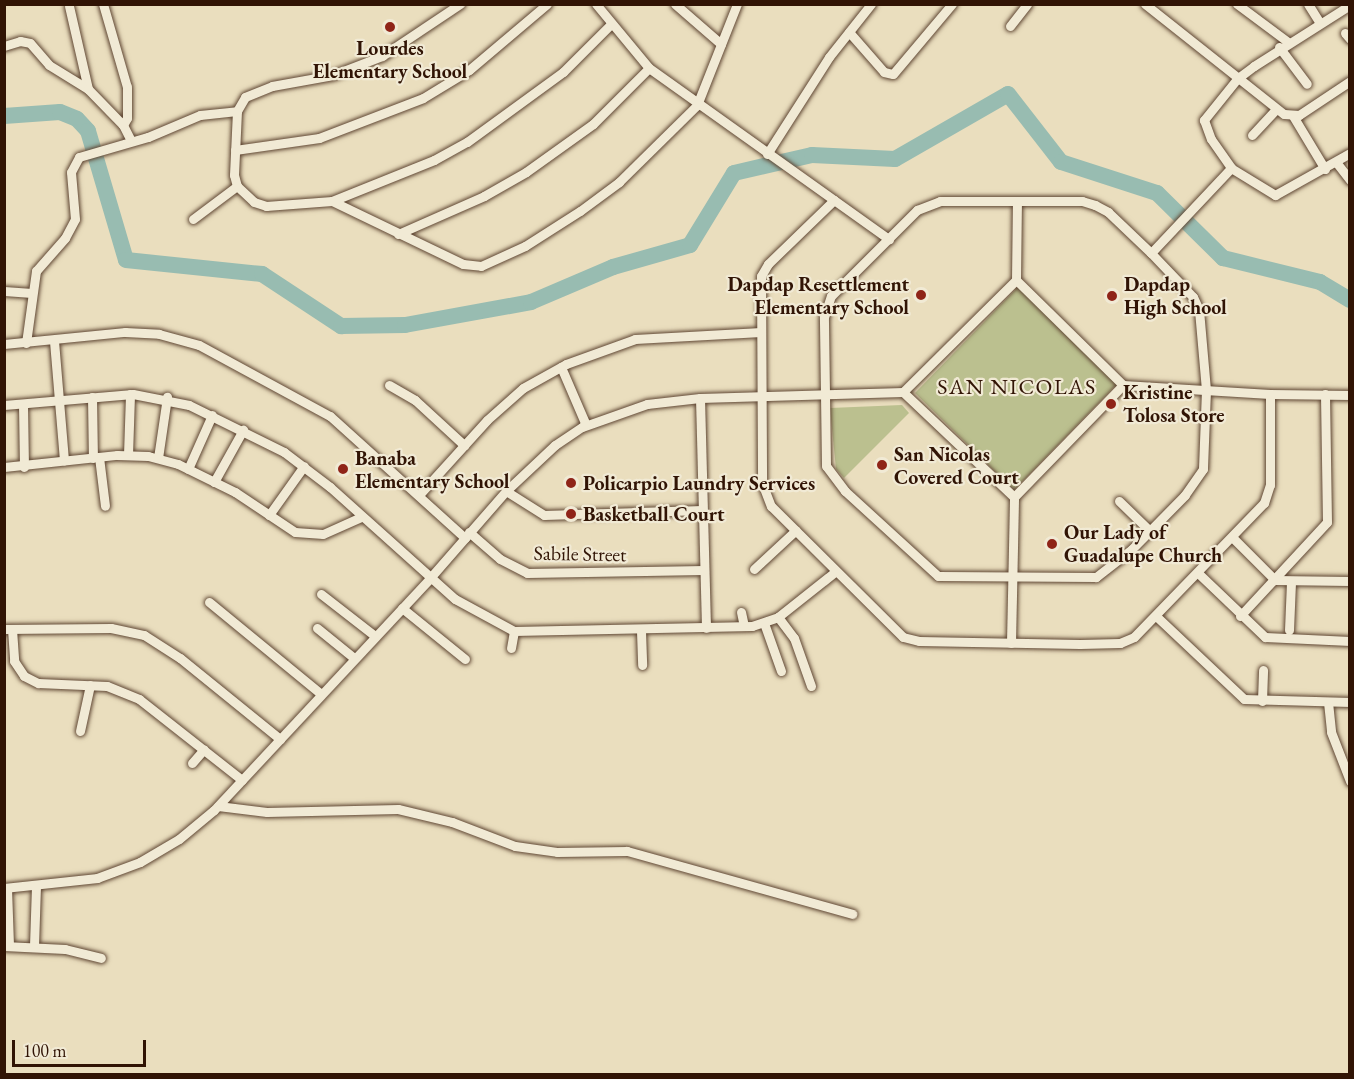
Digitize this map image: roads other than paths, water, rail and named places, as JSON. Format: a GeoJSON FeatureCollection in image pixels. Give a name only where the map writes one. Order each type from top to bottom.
{"type":"FeatureCollection","features":[{"type":"Feature","properties":{"kind":"street"},"geometry":{"type":"LineString","coordinates":[[103,4],[127,87],[127,118],[123,125]]}},
{"type":"Feature","properties":{"kind":"street"},"geometry":{"type":"LineString","coordinates":[[460,4],[430,28],[382,56],[333,75],[272,86],[244,97],[237,111],[234,175],[237,186],[254,202],[266,206],[332,201],[426,164],[467,142],[563,72],[610,25]]}},
{"type":"Feature","properties":{"kind":"street"},"geometry":{"type":"LineString","coordinates":[[235,150],[319,138],[423,98],[469,70],[547,4]]}},
{"type":"Feature","properties":{"kind":"street"},"geometry":{"type":"LineString","coordinates":[[596,4],[610,25],[650,68],[697,105],[889,239]]}},
{"type":"Feature","properties":{"kind":"street"},"geometry":{"type":"LineString","coordinates":[[675,4],[721,44]]}},
{"type":"Feature","properties":{"kind":"street"},"geometry":{"type":"LineString","coordinates":[[332,201],[463,264],[481,266],[491,263],[580,211],[619,182],[697,105],[737,4]]}},
{"type":"Feature","properties":{"kind":"street"},"geometry":{"type":"LineString","coordinates":[[770,156],[849,32],[870,4]]}},
{"type":"Feature","properties":{"kind":"street"},"geometry":{"type":"LineString","coordinates":[[849,32],[884,72],[893,74],[952,4]]}},
{"type":"Feature","properties":{"kind":"street"},"geometry":{"type":"LineString","coordinates":[[1010,26],[1027,4]]}},
{"type":"Feature","properties":{"kind":"street"},"geometry":{"type":"LineString","coordinates":[[1308,4],[1320,23]]}},
{"type":"Feature","properties":{"kind":"street"},"geometry":{"type":"LineString","coordinates":[[1350,5],[1279,47],[1237,79],[1204,120],[1211,139],[1231,168],[1275,195],[1350,153]]}},
{"type":"Feature","properties":{"kind":"street"},"geometry":{"type":"LineString","coordinates":[[69,6],[88,89]]}},
{"type":"Feature","properties":{"kind":"street"},"geometry":{"type":"LineString","coordinates":[[1240,7],[1288,42]]}},
{"type":"Feature","properties":{"kind":"street"},"geometry":{"type":"LineString","coordinates":[[1151,9],[1275,110],[1293,116],[1325,169]]}},
{"type":"Feature","properties":{"kind":"street"},"geometry":{"type":"LineString","coordinates":[[4,46],[20,41],[30,43],[49,65],[88,89],[123,125],[131,141]]}},
{"type":"Feature","properties":{"kind":"street"},"geometry":{"type":"LineString","coordinates":[[1279,47],[1307,84]]}},
{"type":"Feature","properties":{"kind":"street"},"geometry":{"type":"LineString","coordinates":[[398,234],[526,172],[593,124],[650,68]]}},
{"type":"Feature","properties":{"kind":"street"},"geometry":{"type":"LineString","coordinates":[[1293,116],[1349,84]]}},
{"type":"Feature","properties":{"kind":"street"},"geometry":{"type":"LineString","coordinates":[[1252,135],[1275,110]]}},
{"type":"Feature","properties":{"kind":"street"},"geometry":{"type":"LineString","coordinates":[[26,343],[32,293],[39,264],[72,226],[75,212],[71,172],[85,154],[131,141],[200,115],[237,111]]}},
{"type":"Feature","properties":{"kind":"street"},"geometry":{"type":"LineString","coordinates":[[1336,162],[1350,180]]}},
{"type":"Feature","properties":{"kind":"street"},"geometry":{"type":"LineString","coordinates":[[1151,253],[1231,168]]}},
{"type":"Feature","properties":{"kind":"street"},"geometry":{"type":"LineString","coordinates":[[193,219],[237,186]]}},
{"type":"Feature","properties":{"kind":"street"},"geometry":{"type":"LineString","coordinates":[[834,200],[762,272],[761,397],[765,496],[896,632],[911,640],[1120,644],[1134,637],[1259,510],[1268,495],[1270,394]]}},
{"type":"Feature","properties":{"kind":"street"},"geometry":{"type":"LineString","coordinates":[[101,958],[34,946],[7,946],[6,888],[36,887],[97,878],[140,862],[179,839],[218,806],[430,578],[506,491],[555,445],[586,425],[647,404],[700,398],[903,392],[1016,280],[1017,201]]}},
{"type":"Feature","properties":{"kind":"street"},"geometry":{"type":"LineString","coordinates":[[1017,201],[1095,205],[1108,212],[1193,297],[1199,310],[1206,390],[1203,469],[1185,495],[1150,531],[1096,577],[938,576],[846,491],[826,466],[823,393],[824,317],[829,302],[840,285],[889,239],[917,210],[934,202],[1017,201]]}},
{"type":"Feature","properties":{"kind":"street"},"geometry":{"type":"LineString","coordinates":[[1016,280],[1123,385],[1270,394],[1350,395]]}},
{"type":"Feature","properties":{"kind":"street"},"geometry":{"type":"LineString","coordinates":[[4,291],[32,293]]}},
{"type":"Feature","properties":{"kind":"street","name":"Sabile Street"},"geometry":{"type":"LineString","coordinates":[[4,344],[54,341],[125,332],[159,333],[199,345],[330,416],[467,535],[500,559],[527,573],[704,570]]}},
{"type":"Feature","properties":{"kind":"street"},"geometry":{"type":"LineString","coordinates":[[419,495],[464,445],[524,388],[561,367],[635,339],[761,332]]}},
{"type":"Feature","properties":{"kind":"street"},"geometry":{"type":"LineString","coordinates":[[54,341],[64,460]]}},
{"type":"Feature","properties":{"kind":"street"},"geometry":{"type":"LineString","coordinates":[[561,367],[586,425]]}},
{"type":"Feature","properties":{"kind":"street"},"geometry":{"type":"LineString","coordinates":[[388,385],[415,400],[464,445]]}},
{"type":"Feature","properties":{"kind":"street"},"geometry":{"type":"LineString","coordinates":[[1011,643],[1010,578],[1014,497],[1123,385]]}},
{"type":"Feature","properties":{"kind":"street"},"geometry":{"type":"LineString","coordinates":[[903,392],[1014,497]]}},
{"type":"Feature","properties":{"kind":"street"},"geometry":{"type":"LineString","coordinates":[[128,455],[130,394]]}},
{"type":"Feature","properties":{"kind":"street"},"geometry":{"type":"LineString","coordinates":[[4,405],[130,394],[167,397],[212,415],[243,430],[304,466],[430,578],[487,620],[514,631],[640,631],[764,623],[778,617],[836,571]]}},
{"type":"Feature","properties":{"kind":"street"},"geometry":{"type":"LineString","coordinates":[[1240,616],[1327,522],[1325,394]]}},
{"type":"Feature","properties":{"kind":"street"},"geometry":{"type":"LineString","coordinates":[[92,397],[96,457],[105,506]]}},
{"type":"Feature","properties":{"kind":"street"},"geometry":{"type":"LineString","coordinates":[[158,458],[167,397]]}},
{"type":"Feature","properties":{"kind":"street"},"geometry":{"type":"LineString","coordinates":[[700,398],[706,628]]}},
{"type":"Feature","properties":{"kind":"street"},"geometry":{"type":"LineString","coordinates":[[23,404],[24,467]]}},
{"type":"Feature","properties":{"kind":"street"},"geometry":{"type":"LineString","coordinates":[[188,469],[212,415]]}},
{"type":"Feature","properties":{"kind":"street"},"geometry":{"type":"LineString","coordinates":[[214,482],[243,430]]}},
{"type":"Feature","properties":{"kind":"street"},"geometry":{"type":"LineString","coordinates":[[4,467],[24,467],[64,460],[128,455],[158,458],[214,482],[295,532],[313,536],[361,517]]}},
{"type":"Feature","properties":{"kind":"street"},"geometry":{"type":"LineString","coordinates":[[269,515],[304,466]]}},
{"type":"Feature","properties":{"kind":"street"},"geometry":{"type":"LineString","coordinates":[[506,491],[544,514],[702,510]]}},
{"type":"Feature","properties":{"kind":"street"},"geometry":{"type":"LineString","coordinates":[[1119,501],[1150,531]]}},
{"type":"Feature","properties":{"kind":"street"},"geometry":{"type":"LineString","coordinates":[[754,569],[796,530]]}},
{"type":"Feature","properties":{"kind":"street"},"geometry":{"type":"LineString","coordinates":[[1232,537],[1275,580],[1291,582],[1350,580]]}},
{"type":"Feature","properties":{"kind":"street"},"geometry":{"type":"LineString","coordinates":[[1198,573],[1255,631],[1272,640],[1350,641]]}},
{"type":"Feature","properties":{"kind":"street"},"geometry":{"type":"LineString","coordinates":[[1289,630],[1291,582]]}},
{"type":"Feature","properties":{"kind":"street"},"geometry":{"type":"LineString","coordinates":[[321,594],[375,636]]}},
{"type":"Feature","properties":{"kind":"street"},"geometry":{"type":"LineString","coordinates":[[209,602],[321,694]]}},
{"type":"Feature","properties":{"kind":"street"},"geometry":{"type":"LineString","coordinates":[[402,608],[465,659]]}},
{"type":"Feature","properties":{"kind":"street"},"geometry":{"type":"LineString","coordinates":[[741,612],[744,626]]}},
{"type":"Feature","properties":{"kind":"street"},"geometry":{"type":"LineString","coordinates":[[1156,616],[1236,694],[1262,701],[1350,702]]}},
{"type":"Feature","properties":{"kind":"street"},"geometry":{"type":"LineString","coordinates":[[778,617],[794,638],[811,686]]}},
{"type":"Feature","properties":{"kind":"street"},"geometry":{"type":"LineString","coordinates":[[764,623],[781,671]]}},
{"type":"Feature","properties":{"kind":"street"},"geometry":{"type":"LineString","coordinates":[[242,780],[139,699],[107,686],[38,683],[24,676],[14,661],[8,629],[111,628],[144,635],[180,658],[280,738]]}},
{"type":"Feature","properties":{"kind":"street"},"geometry":{"type":"LineString","coordinates":[[317,628],[354,658]]}},
{"type":"Feature","properties":{"kind":"street"},"geometry":{"type":"LineString","coordinates":[[511,648],[514,631]]}},
{"type":"Feature","properties":{"kind":"street"},"geometry":{"type":"LineString","coordinates":[[640,631],[642,665]]}},
{"type":"Feature","properties":{"kind":"street"},"geometry":{"type":"LineString","coordinates":[[1262,701],[1263,670]]}},
{"type":"Feature","properties":{"kind":"street"},"geometry":{"type":"LineString","coordinates":[[80,731],[90,685]]}},
{"type":"Feature","properties":{"kind":"street"},"geometry":{"type":"LineString","coordinates":[[1328,702],[1331,732],[1350,781]]}},
{"type":"Feature","properties":{"kind":"street"},"geometry":{"type":"LineString","coordinates":[[192,763],[204,749]]}},
{"type":"Feature","properties":{"kind":"street"},"geometry":{"type":"LineString","coordinates":[[218,806],[267,812],[398,809],[452,822],[515,846],[557,852],[627,851],[852,914]]}},
{"type":"Feature","properties":{"kind":"street"},"geometry":{"type":"LineString","coordinates":[[34,946],[36,887]]}},
{"type":"Feature","properties":{"kind":"waterway"},"geometry":{"type":"LineString","coordinates":[[4,116],[60,112],[77,119],[88,131],[126,260],[262,274],[341,326],[405,325],[531,302],[613,267],[690,245],[734,173],[812,155],[895,159],[1008,94],[1061,162],[1157,193],[1223,258],[1320,282],[1350,300]]}},
{"type":"Feature","properties":{"kind":"place","name":"Lourdes Elementary School"},"geometry":{"type":"Point","coordinates":[390,27]}},
{"type":"Feature","properties":{"kind":"place","name":"Dapdap Resettlement Elementary School"},"geometry":{"type":"Point","coordinates":[921,295]}},
{"type":"Feature","properties":{"kind":"place","name":"Dapdap High School"},"geometry":{"type":"Point","coordinates":[1112,296]}},
{"type":"Feature","properties":{"kind":"place","name":"Kristine Tolosa Store"},"geometry":{"type":"Point","coordinates":[1111,404]}},
{"type":"Feature","properties":{"kind":"place","name":"San Nicolas Covered Court"},"geometry":{"type":"Point","coordinates":[882,465]}},
{"type":"Feature","properties":{"kind":"place","name":"Banaba Elementary School"},"geometry":{"type":"Point","coordinates":[343,469]}},
{"type":"Feature","properties":{"kind":"place","name":"Policarpio Laundry Services"},"geometry":{"type":"Point","coordinates":[571,483]}},
{"type":"Feature","properties":{"kind":"place","name":"Basketball Court"},"geometry":{"type":"Point","coordinates":[571,514]}},
{"type":"Feature","properties":{"kind":"place","name":"Our Lady of Guadalupe Church"},"geometry":{"type":"Point","coordinates":[1052,544]}},
{"type":"Feature","properties":{"kind":"district","name":"SAN NICOLAS"},"geometry":{"type":"Point","coordinates":[1017,387]}}]}
